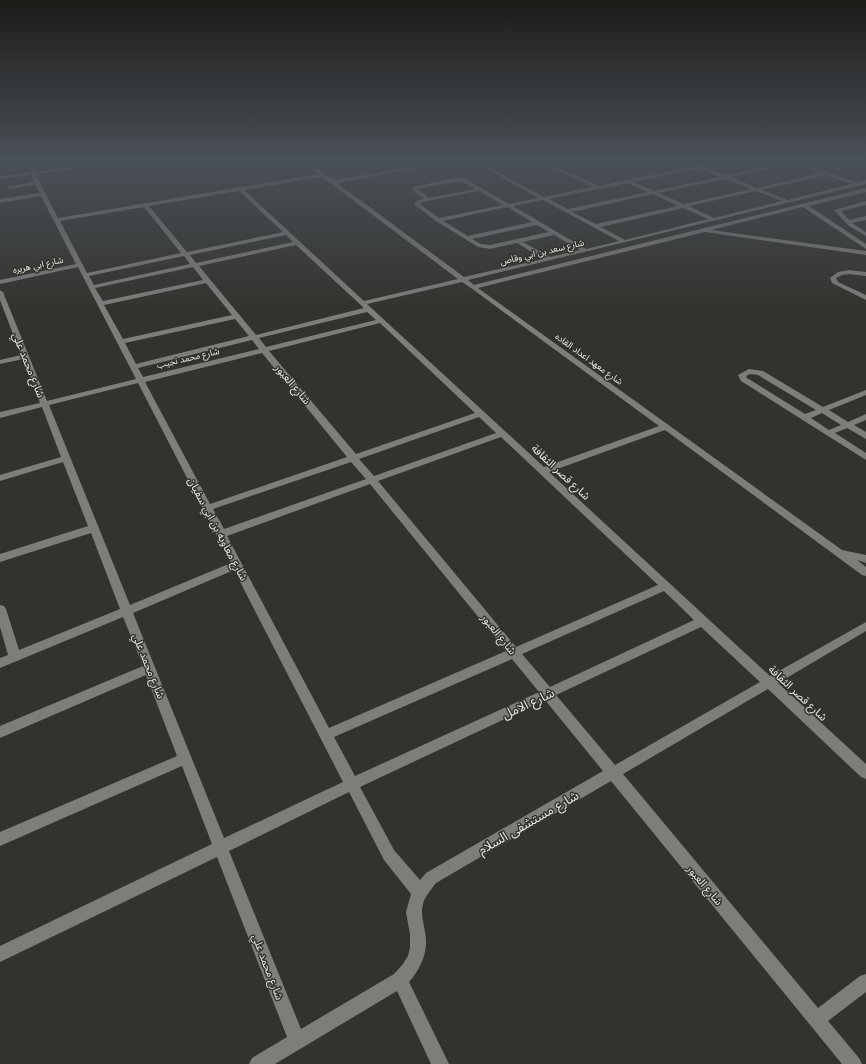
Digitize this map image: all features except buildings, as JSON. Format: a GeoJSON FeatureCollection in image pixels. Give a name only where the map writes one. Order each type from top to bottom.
{"type":"FeatureCollection","features":[{"type":"Feature","properties":{"kind":"street","name":"شارع معاويه بن ابي سفيان"},"geometry":{"type":"LineString","coordinates":[[50,210],[389,855],[419,892]]}},
{"type":"Feature","properties":{"kind":"street"},"geometry":{"type":"LineString","coordinates":[[56,220],[117,210]]}},
{"type":"Feature","properties":{"kind":"street","name":"شارع العبور"},"geometry":{"type":"LineString","coordinates":[[149,210],[850,1063]]}},
{"type":"Feature","properties":{"kind":"street","name":"شارع قصر الثقافة"},"geometry":{"type":"LineString","coordinates":[[262,210],[866,773]]}},
{"type":"Feature","properties":{"kind":"street","name":"شارع معهد اعداد القاده"},"geometry":{"type":"LineString","coordinates":[[370,210],[463,280],[866,572]]}},
{"type":"Feature","properties":{"kind":"street"},"geometry":{"type":"LineString","coordinates":[[424,210],[438,220],[484,247],[519,242],[555,233]]}},
{"type":"Feature","properties":{"kind":"street"},"geometry":{"type":"LineString","coordinates":[[438,220],[490,210]]}},
{"type":"Feature","properties":{"kind":"street"},"geometry":{"type":"LineString","coordinates":[[515,210],[585,251]]}},
{"type":"Feature","properties":{"kind":"street"},"geometry":{"type":"LineString","coordinates":[[567,211],[573,210]]}},
{"type":"Feature","properties":{"kind":"street"},"geometry":{"type":"LineString","coordinates":[[596,226],[668,210]]}},
{"type":"Feature","properties":{"kind":"street"},"geometry":{"type":"LineString","coordinates":[[692,210],[712,219]]}},
{"type":"Feature","properties":{"kind":"street","name":"شارع سعد بن ابي وقاص"},"geometry":{"type":"LineString","coordinates":[[365,306],[463,280],[750,210]]}},
{"type":"Feature","properties":{"kind":"street","name":"شارع سعد بن ابي وقاص"},"geometry":{"type":"LineString","coordinates":[[473,287],[785,210]]}},
{"type":"Feature","properties":{"kind":"street"},"geometry":{"type":"LineString","coordinates":[[811,210],[866,248]]}},
{"type":"Feature","properties":{"kind":"street"},"geometry":{"type":"LineString","coordinates":[[839,210],[838,212],[848,222],[866,234]]}},
{"type":"Feature","properties":{"kind":"street"},"geometry":{"type":"LineString","coordinates":[[567,211],[623,241]]}},
{"type":"Feature","properties":{"kind":"street"},"geometry":{"type":"LineString","coordinates":[[848,222],[866,218]]}},
{"type":"Feature","properties":{"kind":"street"},"geometry":{"type":"LineString","coordinates":[[467,238],[538,223]]}},
{"type":"Feature","properties":{"kind":"street"},"geometry":{"type":"LineString","coordinates":[[701,230],[866,253]]}},
{"type":"Feature","properties":{"kind":"street"},"geometry":{"type":"LineString","coordinates":[[85,275],[287,234]]}},
{"type":"Feature","properties":{"kind":"street"},"geometry":{"type":"LineString","coordinates":[[91,287],[297,242]]}},
{"type":"Feature","properties":{"kind":"street"},"geometry":{"type":"LineString","coordinates":[[519,242],[548,260]]}},
{"type":"Feature","properties":{"kind":"street","name":"شارع ابي هريره"},"geometry":{"type":"LineString","coordinates":[[0,282],[80,265]]}},
{"type":"Feature","properties":{"kind":"street"},"geometry":{"type":"LineString","coordinates":[[866,274],[845,272],[837,274],[833,278],[835,283],[866,298]]}},
{"type":"Feature","properties":{"kind":"street"},"geometry":{"type":"LineString","coordinates":[[100,304],[208,281]]}},
{"type":"Feature","properties":{"kind":"street","name":"شارع محمد علي"},"geometry":{"type":"LineString","coordinates":[[0,292],[297,1040]]}},
{"type":"Feature","properties":{"kind":"street","name":"شارع محمد نجيب"},"geometry":{"type":"LineString","coordinates":[[133,366],[254,337],[365,306]]}},
{"type":"Feature","properties":{"kind":"street"},"geometry":{"type":"LineString","coordinates":[[120,342],[237,316]]}},
{"type":"Feature","properties":{"kind":"street","name":"شارع محمد نجيب"},"geometry":{"type":"LineString","coordinates":[[0,415],[382,321]]}},
{"type":"Feature","properties":{"kind":"street"},"geometry":{"type":"LineString","coordinates":[[0,362],[25,356]]}},
{"type":"Feature","properties":{"kind":"street"},"geometry":{"type":"LineString","coordinates":[[866,436],[760,373],[748,371],[743,373],[742,375],[744,379],[866,457]]}},
{"type":"Feature","properties":{"kind":"street"},"geometry":{"type":"LineString","coordinates":[[804,418],[866,392]]}},
{"type":"Feature","properties":{"kind":"street"},"geometry":{"type":"LineString","coordinates":[[207,508],[481,414]]}},
{"type":"Feature","properties":{"kind":"street"},"geometry":{"type":"LineString","coordinates":[[829,433],[866,417]]}},
{"type":"Feature","properties":{"kind":"street"},"geometry":{"type":"LineString","coordinates":[[542,471],[666,427]]}},
{"type":"Feature","properties":{"kind":"street"},"geometry":{"type":"LineString","coordinates":[[221,534],[502,434]]}},
{"type":"Feature","properties":{"kind":"street"},"geometry":{"type":"LineString","coordinates":[[0,478],[66,458]]}},
{"type":"Feature","properties":{"kind":"street"},"geometry":{"type":"LineString","coordinates":[[0,558],[94,528]]}},
{"type":"Feature","properties":{"kind":"street"},"geometry":{"type":"LineString","coordinates":[[839,553],[866,559]]}},
{"type":"Feature","properties":{"kind":"street"},"geometry":{"type":"LineString","coordinates":[[0,663],[126,609],[237,565]]}},
{"type":"Feature","properties":{"kind":"street"},"geometry":{"type":"LineString","coordinates":[[326,734],[666,586]]}},
{"type":"Feature","properties":{"kind":"street"},"geometry":{"type":"LineString","coordinates":[[0,609],[15,657]]}},
{"type":"Feature","properties":{"kind":"street","name":"شارع الامل"},"geometry":{"type":"LineString","coordinates":[[0,954],[352,784],[703,621]]}},
{"type":"Feature","properties":{"kind":"street","name":"شارع مستشفى السلام"},"geometry":{"type":"LineString","coordinates":[[258,1064],[400,980],[412,968],[418,952],[418,934],[414,920],[414,905],[419,892],[431,878],[768,681],[866,626]]}},
{"type":"Feature","properties":{"kind":"street"},"geometry":{"type":"LineString","coordinates":[[0,732],[150,668]]}},
{"type":"Feature","properties":{"kind":"street"},"geometry":{"type":"LineString","coordinates":[[0,839],[186,758]]}},
{"type":"Feature","properties":{"kind":"street"},"geometry":{"type":"LineString","coordinates":[[400,980],[440,1064]]}},
{"type":"Feature","properties":{"kind":"street"},"geometry":{"type":"LineString","coordinates":[[816,1020],[866,982]]}}]}
